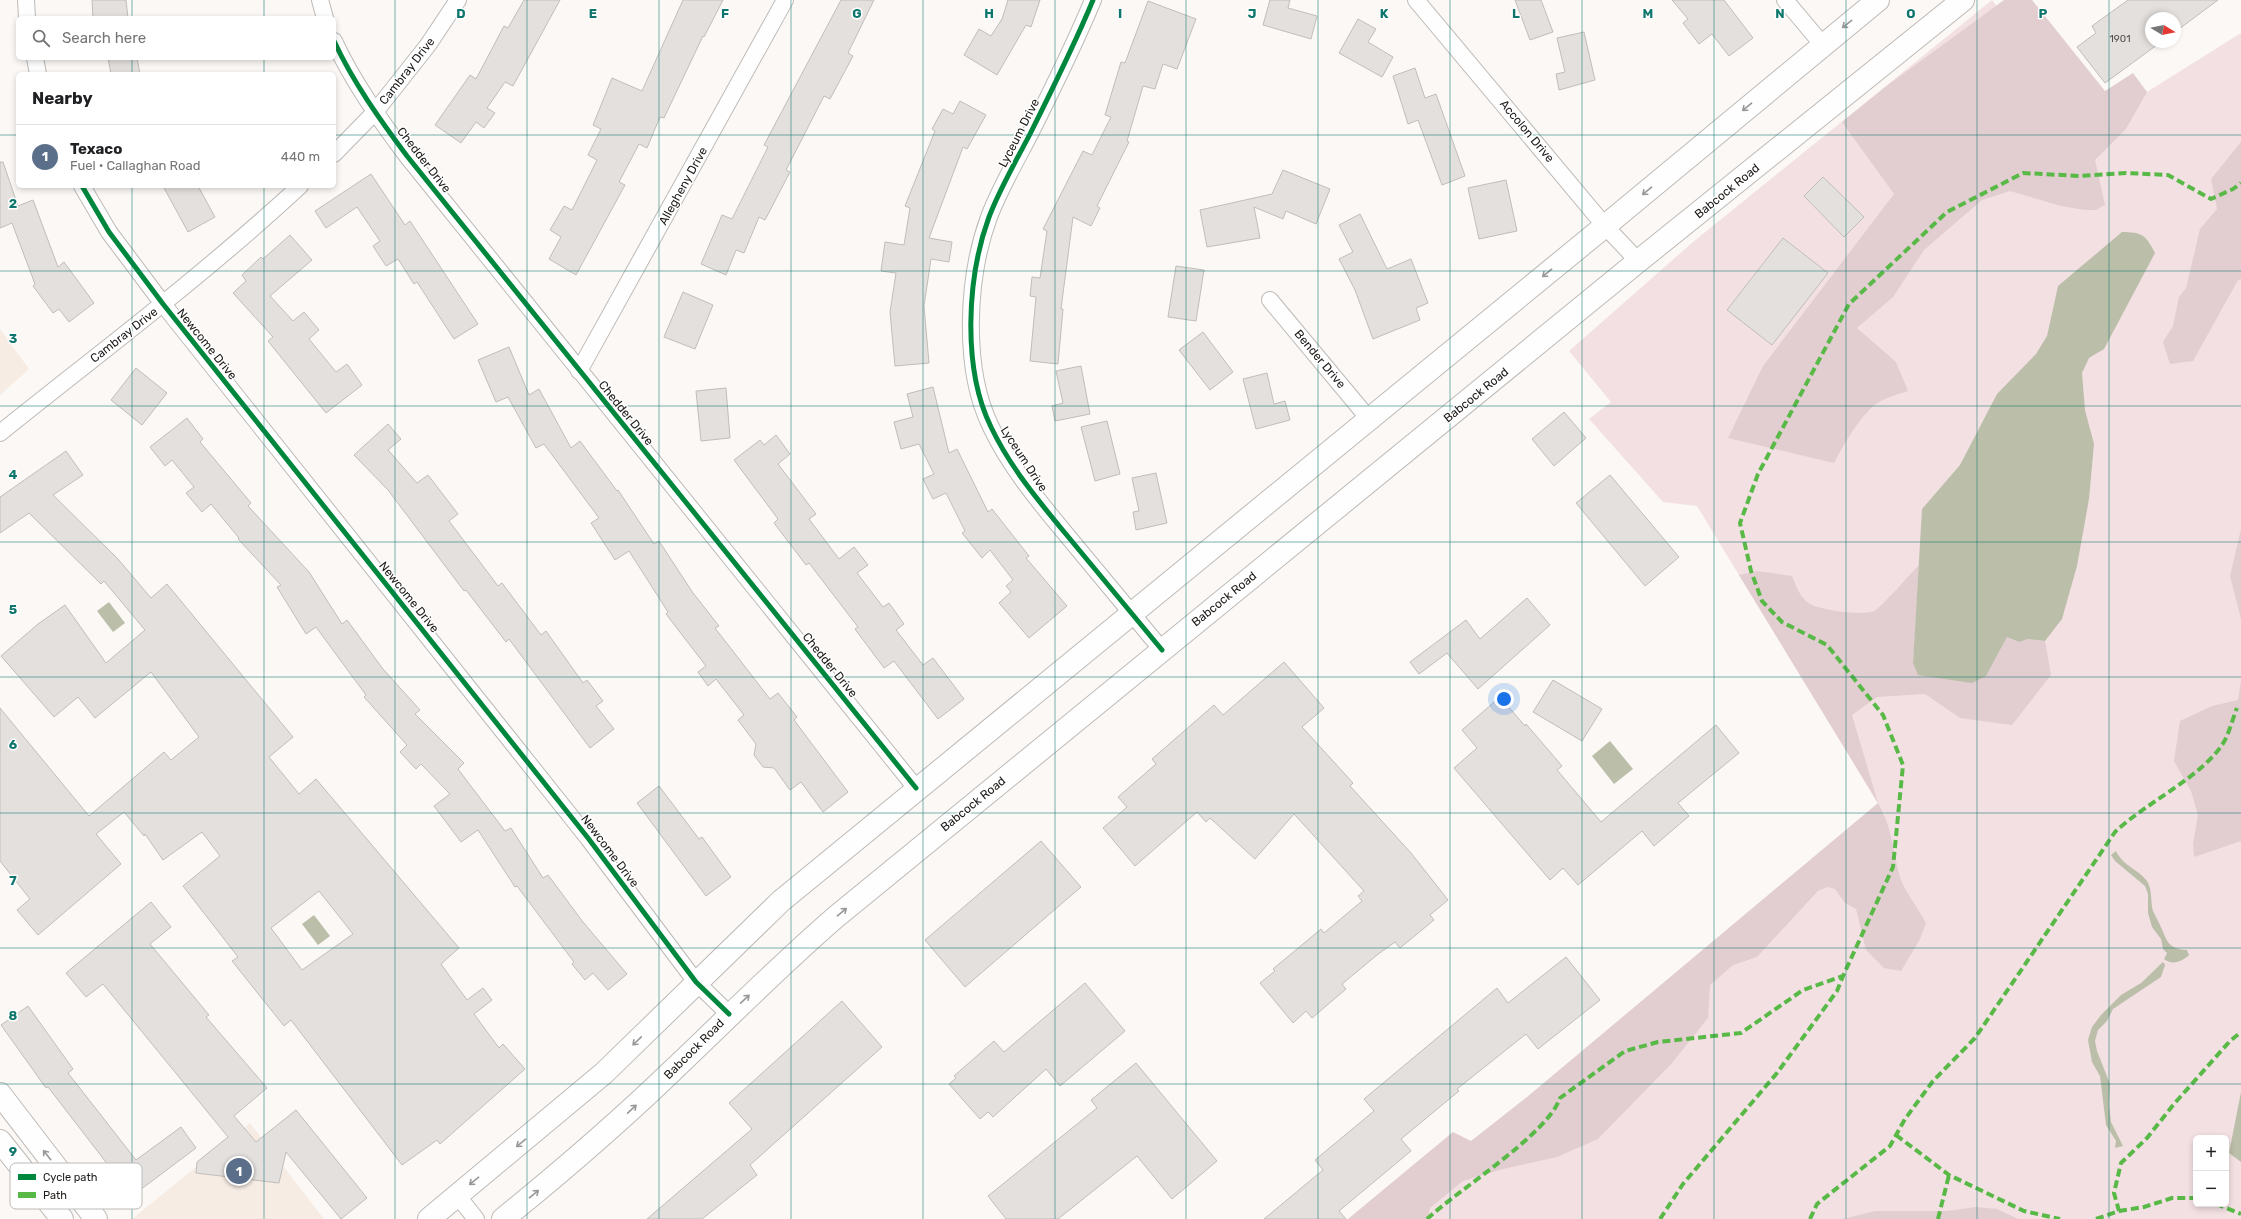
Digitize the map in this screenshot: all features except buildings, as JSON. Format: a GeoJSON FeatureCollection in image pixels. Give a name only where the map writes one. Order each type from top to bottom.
{"type":"FeatureCollection","features":[{"type":"Feature","properties":{"kind":"main road"},"geometry":{"type":"LineString","coordinates":[[429,1219],[604,1073],[781,901],[916,788],[1605,226],[1822,44],[1878,0]]}},
{"type":"Feature","properties":{"kind":"main road","name":"Babcock Road"},"geometry":{"type":"LineString","coordinates":[[504,1219],[569,1166],[619,1121],[729,1014],[837,916],[1638,262],[1963,0]]}},
{"type":"Feature","properties":{"kind":"main road"},"geometry":{"type":"LineString","coordinates":[[0,1094],[53,1163]]}},
{"type":"Feature","properties":{"kind":"main road"},"geometry":{"type":"LineString","coordinates":[[0,1141],[17,1163]]}},
{"type":"Feature","properties":{"kind":"main road"},"geometry":{"type":"LineString","coordinates":[[53,1209],[60,1218]]}},
{"type":"Feature","properties":{"kind":"main road"},"geometry":{"type":"LineString","coordinates":[[88,1209],[96,1219]]}},
{"type":"Feature","properties":{"kind":"street"},"geometry":{"type":"LineString","coordinates":[[26,0],[27,16]]}},
{"type":"Feature","properties":{"kind":"street"},"geometry":{"type":"LineString","coordinates":[[320,0],[324,16]]}},
{"type":"Feature","properties":{"kind":"street","name":"Cambray Drive"},"geometry":{"type":"LineString","coordinates":[[336,152],[376,112],[428,45],[458,0]]}},
{"type":"Feature","properties":{"kind":"street","name":"Allegheny Drive"},"geometry":{"type":"LineString","coordinates":[[579,371],[785,0]]}},
{"type":"Feature","properties":{"kind":"street","name":"Lyceum Drive"},"geometry":{"type":"LineString","coordinates":[[1093,0],[1057,82],[1002,188],[989,217],[980,247],[974,278],[971,310],[971,341],[975,372],[982,403],[990,426],[1007,457],[1033,494],[1162,650]]}},
{"type":"Feature","properties":{"kind":"street","name":"Accolon Drive"},"geometry":{"type":"LineString","coordinates":[[1416,0],[1605,226],[1638,262]]}},
{"type":"Feature","properties":{"kind":"street"},"geometry":{"type":"LineString","coordinates":[[1785,0],[1822,44]]}},
{"type":"Feature","properties":{"kind":"street","name":"Chedder Drive"},"geometry":{"type":"LineString","coordinates":[[336,45],[344,61],[376,112],[407,156],[916,788]]}},
{"type":"Feature","properties":{"kind":"street"},"geometry":{"type":"LineString","coordinates":[[35,60],[38,72]]}},
{"type":"Feature","properties":{"kind":"street","name":"Newcome Drive"},"geometry":{"type":"LineString","coordinates":[[83,188],[109,232],[163,304],[588,838],[696,982],[729,1014]]}},
{"type":"Feature","properties":{"kind":"street","name":"Cambray Drive"},"geometry":{"type":"LineString","coordinates":[[0,432],[163,304],[258,225],[298,188]]}},
{"type":"Feature","properties":{"kind":"street","name":"Bender Drive"},"geometry":{"type":"LineString","coordinates":[[1270,300],[1369,419]]}},
{"type":"Feature","properties":{"kind":"street"},"geometry":{"type":"LineString","coordinates":[[457,1195],[476,1219]]}},
{"type":"Feature","properties":{"kind":"shaded area"},"geometry":{"type":"Polygon","coordinates":[[[1992,0],[2088,129],[2241,33],[2241,1219],[1395,1219],[1885,815],[1697,506],[1663,502],[1589,419],[1611,402],[1569,351],[1693,242],[1992,0]]]}},
{"type":"Feature","properties":{"kind":"shaded area"},"geometry":{"type":"Polygon","coordinates":[[[2004,0],[2032,0],[2105,91],[2133,73],[2147,92],[2126,129],[2095,160],[2105,205],[2096,210],[2085,210],[2061,206],[2010,191],[1982,200],[1924,250],[1893,297],[1857,328],[1896,362],[1908,391],[1883,400],[1871,408],[1855,427],[1834,463],[1728,438],[1763,366],[1894,194],[1842,122],[1888,85],[2004,0]]]}},
{"type":"Feature","properties":{"kind":"shaded area"},"geometry":{"type":"Polygon","coordinates":[[[2241,142],[2241,279],[2238,280],[2193,361],[2170,364],[2163,342],[2173,326],[2179,297],[2186,288],[2200,229],[2217,209],[2211,179],[2241,142]]]}},
{"type":"Feature","properties":{"kind":"shaded area"},"geometry":{"type":"Polygon","coordinates":[[[2122,232],[2134,233],[2143,236],[2149,242],[2155,253],[2104,349],[2089,358],[2082,373],[2085,410],[2094,444],[2089,499],[2077,566],[2062,619],[2045,641],[2028,639],[2019,642],[2007,637],[1986,676],[1972,683],[1918,675],[1913,663],[1922,509],[1960,465],[1997,394],[2036,354],[2047,336],[2058,286],[2122,232]]]}},
{"type":"Feature","properties":{"kind":"shaded area"},"geometry":{"type":"Polygon","coordinates":[[[0,329],[29,369],[0,395],[0,329]]]}},
{"type":"Feature","properties":{"kind":"shaded area"},"geometry":{"type":"Polygon","coordinates":[[[2241,529],[2241,619],[2230,576],[2241,529]]]}},
{"type":"Feature","properties":{"kind":"shaded area"},"geometry":{"type":"Polygon","coordinates":[[[1919,565],[1913,663],[1986,676],[2007,637],[2019,642],[2028,639],[2045,641],[2051,675],[2012,725],[1960,718],[1925,694],[1877,697],[1852,715],[1878,803],[1739,575],[1758,571],[1792,576],[1801,595],[1810,604],[1832,610],[1860,613],[1874,611],[1878,608],[1919,565]]]}},
{"type":"Feature","properties":{"kind":"shaded area"},"geometry":{"type":"Polygon","coordinates":[[[109,602],[125,623],[113,632],[97,611],[109,602]]]}},
{"type":"Feature","properties":{"kind":"shaded area"},"geometry":{"type":"Polygon","coordinates":[[[2241,681],[2241,841],[2194,857],[2193,844],[2198,815],[2191,791],[2174,761],[2180,721],[2212,706],[2238,700],[2241,681]]]}},
{"type":"Feature","properties":{"kind":"shaded area"},"geometry":{"type":"Polygon","coordinates":[[[1610,741],[1633,769],[1614,784],[1592,756],[1610,741]]]}},
{"type":"Feature","properties":{"kind":"shaded area"},"geometry":{"type":"Polygon","coordinates":[[[1878,803],[1883,812],[1889,830],[1902,883],[1926,923],[1920,939],[1901,971],[1884,968],[1866,950],[1856,909],[1845,903],[1835,889],[1827,887],[1818,891],[1757,957],[1733,965],[1710,985],[1708,1018],[1672,1063],[1598,1139],[1557,1157],[1503,1169],[1463,1181],[1430,1208],[1428,1219],[1348,1219],[1453,1132],[1471,1141],[1527,1097],[1878,803]]]}},
{"type":"Feature","properties":{"kind":"shaded area"},"geometry":{"type":"Polygon","coordinates":[[[2116,851],[2127,864],[2147,881],[2150,888],[2152,907],[2166,939],[2175,948],[2187,950],[2189,955],[2184,959],[2177,962],[2170,962],[2164,959],[2167,953],[2163,949],[2161,939],[2152,927],[2148,913],[2148,894],[2145,886],[2115,861],[2111,855],[2116,851]]]}},
{"type":"Feature","properties":{"kind":"shaded area"},"geometry":{"type":"Polygon","coordinates":[[[314,915],[330,936],[318,945],[302,924],[314,915]]]}},
{"type":"Feature","properties":{"kind":"shaded area"},"geometry":{"type":"Polygon","coordinates":[[[2163,962],[2165,965],[2161,977],[2113,1009],[2107,1021],[2098,1030],[2095,1041],[2097,1051],[2110,1084],[2109,1105],[2111,1122],[2123,1146],[2115,1148],[2116,1141],[2106,1125],[2100,1076],[2092,1062],[2088,1040],[2092,1027],[2101,1015],[2121,995],[2141,983],[2163,962]]]}},
{"type":"Feature","properties":{"kind":"shaded area"},"geometry":{"type":"Polygon","coordinates":[[[2241,1092],[2241,1162],[2229,1153],[2241,1092]]]}},
{"type":"Feature","properties":{"kind":"shaded area"},"geometry":{"type":"Polygon","coordinates":[[[250,1123],[324,1219],[132,1219],[250,1123]]]}},
{"type":"Feature","properties":{"kind":"shaded area"},"geometry":{"type":"Polygon","coordinates":[[[1976,1207],[1997,1209],[2018,1219],[1843,1219],[1875,1211],[1947,1211],[1976,1207]]]}},
{"type":"Feature","properties":{"kind":"marked path"},"geometry":{"type":"LineString","coordinates":[[1427,1219],[1501,1161],[1539,1128],[1552,1112],[1560,1098],[1625,1051],[1658,1042],[1741,1033],[1803,990],[1843,976],[1893,867],[1903,765],[1883,715],[1827,645],[1782,622],[1762,601],[1751,571],[1740,523],[1758,474],[1849,304],[1947,212],[2023,173],[2080,176],[2126,173],[2168,175],[2211,199],[2233,189],[2241,183]]}},
{"type":"Feature","properties":{"kind":"marked path"},"geometry":{"type":"LineString","coordinates":[[1810,1219],[1817,1204],[1890,1146],[1905,1119],[1933,1081],[1975,1038],[2115,832],[2142,810],[2190,777],[2216,753],[2225,740],[2237,708]]}},
{"type":"Feature","properties":{"kind":"marked path"},"geometry":{"type":"LineString","coordinates":[[1660,1219],[1683,1184],[1777,1073],[1837,991],[1843,976]]}},
{"type":"Feature","properties":{"kind":"marked path"},"geometry":{"type":"LineString","coordinates":[[2096,1219],[2119,1211],[2114,1193],[2121,1163],[2147,1138],[2174,1104],[2230,1041],[2241,1032]]}},
{"type":"Feature","properties":{"kind":"marked path"},"geometry":{"type":"LineString","coordinates":[[1896,1135],[1949,1175],[2024,1211],[2060,1219]]}},
{"type":"Feature","properties":{"kind":"marked path"},"geometry":{"type":"LineString","coordinates":[[1938,1219],[1949,1175]]}},
{"type":"Feature","properties":{"kind":"marked path"},"geometry":{"type":"LineString","coordinates":[[2119,1211],[2144,1207],[2172,1198],[2193,1198]]}},
{"type":"Feature","properties":{"kind":"marked path"},"geometry":{"type":"LineString","coordinates":[[2224,1207],[2241,1214]]}},
{"type":"Feature","properties":{"kind":"cycle path"},"geometry":{"type":"LineString","coordinates":[[1093,0],[1063,68],[1003,185],[989,217],[976,267],[972,294],[972,350],[975,378],[982,403],[991,427],[1017,472],[1048,513],[1162,650]]}},
{"type":"Feature","properties":{"kind":"cycle path"},"geometry":{"type":"LineString","coordinates":[[336,45],[368,100],[407,156],[916,788]]}},
{"type":"Feature","properties":{"kind":"cycle path"},"geometry":{"type":"LineString","coordinates":[[83,188],[109,232],[163,304],[588,838],[696,982],[729,1014]]}},
{"type":"Feature","properties":{"kind":"place","name":"Texaco"},"geometry":{"type":"Point","coordinates":[239,1171]}}]}
